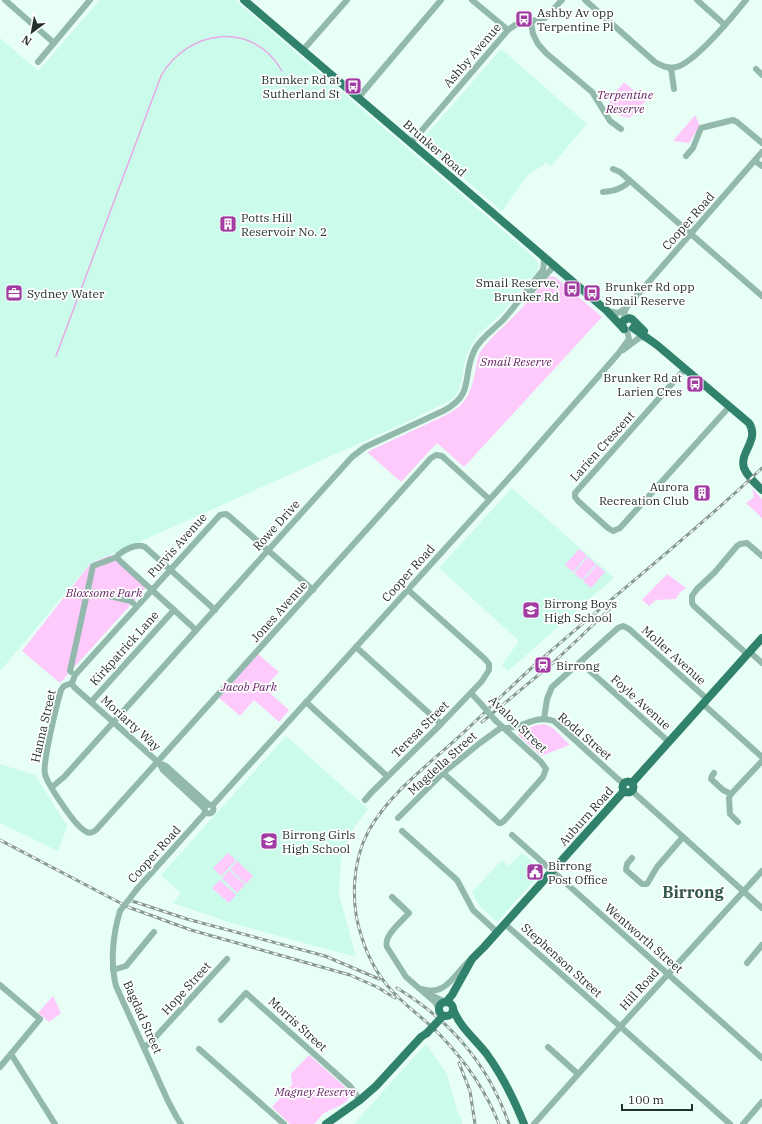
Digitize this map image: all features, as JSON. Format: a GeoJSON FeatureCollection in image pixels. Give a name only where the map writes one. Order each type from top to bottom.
{"type":"FeatureCollection","features":[{"type":"Feature","properties":{"kind":"main road","name":"Brunker Road"},"geometry":{"type":"LineString","coordinates":[[244,0],[608,312],[629,324],[657,345],[749,423],[752,430],[752,441],[745,457],[744,466],[747,473],[762,490]]}},
{"type":"Feature","properties":{"kind":"main road","name":"Auburn Road"},"geometry":{"type":"LineString","coordinates":[[445,1002],[452,995],[476,954],[505,924],[762,638]]}},
{"type":"Feature","properties":{"kind":"main road","name":"Auburn Road"},"geometry":{"type":"LineString","coordinates":[[453,1008],[456,997],[484,947]]}},
{"type":"Feature","properties":{"kind":"main road"},"geometry":{"type":"LineString","coordinates":[[461,1025],[442,1014],[440,1005],[445,1002],[451,1003],[461,1025],[486,1053],[495,1067],[512,1096],[524,1124]]}},
{"type":"Feature","properties":{"kind":"main road"},"geometry":{"type":"LineString","coordinates":[[326,1124],[360,1100],[385,1077],[442,1014],[451,1014],[453,1008]]}},
{"type":"Feature","properties":{"kind":"street"},"geometry":{"type":"LineString","coordinates":[[5,0],[54,43]]}},
{"type":"Feature","properties":{"kind":"street"},"geometry":{"type":"LineString","coordinates":[[38,62],[90,0]]}},
{"type":"Feature","properties":{"kind":"street"},"geometry":{"type":"LineString","coordinates":[[303,50],[347,0]]}},
{"type":"Feature","properties":{"kind":"street"},"geometry":{"type":"LineString","coordinates":[[358,98],[441,0]]}},
{"type":"Feature","properties":{"kind":"street"},"geometry":{"type":"LineString","coordinates":[[472,0],[508,30]]}},
{"type":"Feature","properties":{"kind":"street","name":"Ashby Avenue"},"geometry":{"type":"LineString","coordinates":[[411,143],[508,30],[515,25],[545,18],[562,0]]}},
{"type":"Feature","properties":{"kind":"street"},"geometry":{"type":"LineString","coordinates":[[585,0],[656,62],[663,67],[671,68],[683,65],[689,60],[725,25],[746,0]]}},
{"type":"Feature","properties":{"kind":"street"},"geometry":{"type":"LineString","coordinates":[[696,0],[725,25]]}},
{"type":"Feature","properties":{"kind":"street"},"geometry":{"type":"LineString","coordinates":[[530,22],[533,34],[538,44],[546,53],[592,92],[610,121],[621,129]]}},
{"type":"Feature","properties":{"kind":"street"},"geometry":{"type":"LineString","coordinates":[[671,68],[674,89]]}},
{"type":"Feature","properties":{"kind":"street"},"geometry":{"type":"LineString","coordinates":[[756,69],[762,74]]}},
{"type":"Feature","properties":{"kind":"street"},"geometry":{"type":"LineString","coordinates":[[686,156],[692,148],[701,128],[733,120],[762,143]]}},
{"type":"Feature","properties":{"kind":"street","name":"Cooper Road"},"geometry":{"type":"LineString","coordinates":[[628,306],[762,152]]}},
{"type":"Feature","properties":{"kind":"street"},"geometry":{"type":"LineString","coordinates":[[754,161],[762,166]]}},
{"type":"Feature","properties":{"kind":"street"},"geometry":{"type":"LineString","coordinates":[[613,169],[620,172],[762,296]]}},
{"type":"Feature","properties":{"kind":"street"},"geometry":{"type":"LineString","coordinates":[[603,192],[620,189],[630,181]]}},
{"type":"Feature","properties":{"kind":"street","name":"Rowe Drive"},"geometry":{"type":"LineString","coordinates":[[52,787],[64,777],[358,452],[365,447],[443,411],[459,400],[467,385],[470,365],[478,345],[485,336],[501,322],[543,270],[543,256]]}},
{"type":"Feature","properties":{"kind":"street","name":"Rowe Drive"},"geometry":{"type":"LineString","coordinates":[[520,300],[527,295],[554,266]]}},
{"type":"Feature","properties":{"kind":"street"},"geometry":{"type":"LineString","coordinates":[[608,312],[618,312],[628,306]]}},
{"type":"Feature","properties":{"kind":"street"},"geometry":{"type":"LineString","coordinates":[[618,354],[628,346],[632,340],[633,334],[624,315],[628,306]]}},
{"type":"Feature","properties":{"kind":"street"},"geometry":{"type":"LineString","coordinates":[[618,354],[641,337],[657,345]]}},
{"type":"Feature","properties":{"kind":"street","name":"Cooper Road"},"geometry":{"type":"LineString","coordinates":[[120,911],[208,807],[356,647],[618,354]]}},
{"type":"Feature","properties":{"kind":"street","name":"Larien Crescent"},"geometry":{"type":"LineString","coordinates":[[685,369],[575,493],[575,497],[578,501],[608,528],[613,531],[620,528],[729,407]]}},
{"type":"Feature","properties":{"kind":"street","name":"Jones Avenue"},"geometry":{"type":"LineString","coordinates":[[92,833],[159,763],[431,458],[436,455],[442,456],[488,499]]}},
{"type":"Feature","properties":{"kind":"street","name":"Purvis Avenue"},"geometry":{"type":"LineString","coordinates":[[72,683],[75,675],[216,518],[223,514],[229,516],[268,550]]}},
{"type":"Feature","properties":{"kind":"street"},"geometry":{"type":"LineString","coordinates":[[762,556],[747,543],[740,544],[715,572],[694,592],[691,599],[694,606],[749,653],[762,662]]}},
{"type":"Feature","properties":{"kind":"street"},"geometry":{"type":"LineString","coordinates":[[71,672],[88,591],[88,581],[94,566],[117,556],[128,549],[138,545],[145,547],[215,610]]}},
{"type":"Feature","properties":{"kind":"street"},"geometry":{"type":"LineString","coordinates":[[268,550],[313,590]]}},
{"type":"Feature","properties":{"kind":"street"},"geometry":{"type":"LineString","coordinates":[[117,556],[120,561],[196,630]]}},
{"type":"Feature","properties":{"kind":"street","name":"Teresa Street"},"geometry":{"type":"LineString","coordinates":[[366,800],[471,693],[488,672],[489,664],[485,659],[407,590]]}},
{"type":"Feature","properties":{"kind":"street"},"geometry":{"type":"LineString","coordinates":[[88,591],[131,601],[133,603]]}},
{"type":"Feature","properties":{"kind":"street"},"geometry":{"type":"LineString","coordinates":[[684,599],[691,599]]}},
{"type":"Feature","properties":{"kind":"street","name":"Kirkpatrick Lane"},"geometry":{"type":"LineString","coordinates":[[91,702],[174,610]]}},
{"type":"Feature","properties":{"kind":"street","name":"Moller Avenue"},"geometry":{"type":"LineString","coordinates":[[580,662],[620,627],[627,627],[762,757]]}},
{"type":"Feature","properties":{"kind":"street"},"geometry":{"type":"LineString","coordinates":[[356,647],[441,724]]}},
{"type":"Feature","properties":{"kind":"street"},"geometry":{"type":"LineString","coordinates":[[544,719],[547,699],[552,687],[580,662]]}},
{"type":"Feature","properties":{"kind":"street","name":"Foyle Avenue"},"geometry":{"type":"LineString","coordinates":[[580,662],[668,742]]}},
{"type":"Feature","properties":{"kind":"street","name":"Moriarty Way"},"geometry":{"type":"LineString","coordinates":[[72,683],[74,687],[159,763],[163,770],[208,807]]}},
{"type":"Feature","properties":{"kind":"street","name":"Hanna Street"},"geometry":{"type":"LineString","coordinates":[[72,683],[64,686],[61,690],[46,759],[45,774],[72,820],[86,832],[92,833]]}},
{"type":"Feature","properties":{"kind":"street","name":"Avalon Street"},"geometry":{"type":"LineString","coordinates":[[443,773],[496,821],[502,823],[546,772],[545,766],[503,728],[471,693]]}},
{"type":"Feature","properties":{"kind":"street"},"geometry":{"type":"LineString","coordinates":[[306,702],[388,776]]}},
{"type":"Feature","properties":{"kind":"street","name":"Rodd Street"},"geometry":{"type":"LineString","coordinates":[[503,728],[512,728],[532,720],[544,719],[558,724],[618,780],[628,787],[762,908]]}},
{"type":"Feature","properties":{"kind":"street","name":"Magdella Street"},"geometry":{"type":"LineString","coordinates":[[398,818],[443,773],[480,743],[503,728]]}},
{"type":"Feature","properties":{"kind":"street"},"geometry":{"type":"LineString","coordinates":[[738,822],[730,814],[729,798],[762,761]]}},
{"type":"Feature","properties":{"kind":"street"},"geometry":{"type":"LineString","coordinates":[[714,773],[711,779],[723,790],[731,794]]}},
{"type":"Feature","properties":{"kind":"street"},"geometry":{"type":"LineString","coordinates":[[402,831],[457,880],[473,910],[497,932]]}},
{"type":"Feature","properties":{"kind":"street","name":"Wentworth Street"},"geometry":{"type":"LineString","coordinates":[[512,835],[762,1058]]}},
{"type":"Feature","properties":{"kind":"street"},"geometry":{"type":"LineString","coordinates":[[632,858],[627,864],[626,870],[637,881],[642,884],[648,884],[657,867],[683,837]]}},
{"type":"Feature","properties":{"kind":"street","name":"Hill Road"},"geometry":{"type":"LineString","coordinates":[[534,1124],[762,871]]}},
{"type":"Feature","properties":{"kind":"street"},"geometry":{"type":"LineString","coordinates":[[392,897],[410,913],[388,937],[386,945],[403,973],[435,1002],[442,1014]]}},
{"type":"Feature","properties":{"kind":"street","name":"Bagdad Street"},"geometry":{"type":"LineString","coordinates":[[120,911],[114,936],[113,970],[116,986],[168,1101],[181,1124]]}},
{"type":"Feature","properties":{"kind":"street","name":"Stephenson Street"},"geometry":{"type":"LineString","coordinates":[[505,924],[730,1124]]}},
{"type":"Feature","properties":{"kind":"street"},"geometry":{"type":"LineString","coordinates":[[113,970],[126,966],[154,932]]}},
{"type":"Feature","properties":{"kind":"street"},"geometry":{"type":"LineString","coordinates":[[746,963],[762,945]]}},
{"type":"Feature","properties":{"kind":"street","name":"Auburn Road"},"geometry":{"type":"LineString","coordinates":[[422,990],[433,991],[442,989],[476,954]]}},
{"type":"Feature","properties":{"kind":"street","name":"Hope Street"},"geometry":{"type":"LineString","coordinates":[[144,1047],[150,1043],[227,959]]}},
{"type":"Feature","properties":{"kind":"street"},"geometry":{"type":"LineString","coordinates":[[0,985],[40,1019],[0,1067]]}},
{"type":"Feature","properties":{"kind":"street"},"geometry":{"type":"LineString","coordinates":[[422,990],[445,1002]]}},
{"type":"Feature","properties":{"kind":"street","name":"Morris Street"},"geometry":{"type":"LineString","coordinates":[[221,1020],[246,993],[350,1086],[360,1100]]}},
{"type":"Feature","properties":{"kind":"street"},"geometry":{"type":"LineString","coordinates":[[548,1046],[578,1074]]}},
{"type":"Feature","properties":{"kind":"street"},"geometry":{"type":"LineString","coordinates":[[199,1049],[284,1124]]}},
{"type":"Feature","properties":{"kind":"street"},"geometry":{"type":"LineString","coordinates":[[11,1054],[55,1124]]}},
{"type":"Feature","properties":{"kind":"street"},"geometry":{"type":"LineString","coordinates":[[743,1124],[762,1102]]}},
{"type":"Feature","properties":{"kind":"shaded area"},"geometry":{"type":"Polygon","coordinates":[[[100,0],[235,0],[536,259],[539,265],[537,271],[500,315],[479,334],[471,346],[465,360],[462,380],[454,398],[405,423],[90,564],[0,671],[0,38],[38,71],[100,0]]]}},
{"type":"Feature","properties":{"kind":"shaded area"},"geometry":{"type":"Polygon","coordinates":[[[501,49],[587,124],[551,166],[546,163],[527,176],[502,211],[422,142],[422,140],[501,49]]]}},
{"type":"Feature","properties":{"kind":"shaded area","name":"Birrong Boys High School"},"geometry":{"type":"Polygon","coordinates":[[[512,488],[614,578],[508,671],[502,665],[519,641],[439,568],[512,488]]]}},
{"type":"Feature","properties":{"kind":"shaded area","name":"Birrong Girls High School"},"geometry":{"type":"Polygon","coordinates":[[[286,736],[368,809],[355,826],[341,857],[339,894],[356,957],[231,923],[173,903],[181,893],[161,875],[286,736]]]}},
{"type":"Feature","properties":{"kind":"shaded area"},"geometry":{"type":"Polygon","coordinates":[[[0,764],[35,775],[67,826],[58,851],[0,823],[0,764]]]}},
{"type":"Feature","properties":{"kind":"shaded area"},"geometry":{"type":"Polygon","coordinates":[[[522,853],[541,869],[541,873],[497,922],[478,904],[472,892],[502,860],[509,866],[522,853]]]}},
{"type":"Feature","properties":{"kind":"shaded area"},"geometry":{"type":"Polygon","coordinates":[[[426,1044],[447,1074],[462,1124],[354,1124],[426,1044]]]}},
{"type":"Feature","properties":{"kind":"green space","name":"Terpentine Reserve"},"geometry":{"type":"Polygon","coordinates":[[[624,82],[646,101],[629,118],[617,115],[609,100],[624,82]]]}},
{"type":"Feature","properties":{"kind":"green space"},"geometry":{"type":"Polygon","coordinates":[[[695,115],[700,126],[689,143],[673,141],[695,115]]]}},
{"type":"Feature","properties":{"kind":"green space","name":"Smail Reserve"},"geometry":{"type":"Polygon","coordinates":[[[551,276],[555,277],[602,317],[464,467],[437,443],[401,482],[367,452],[446,415],[462,404],[467,397],[473,382],[479,354],[482,349],[524,306],[547,278],[551,276]]]}},
{"type":"Feature","properties":{"kind":"green space"},"geometry":{"type":"Polygon","coordinates":[[[752,488],[762,499],[762,518],[746,503],[754,497],[752,488]]]}},
{"type":"Feature","properties":{"kind":"green space"},"geometry":{"type":"Polygon","coordinates":[[[579,549],[587,556],[573,572],[565,565],[579,549]]]}},
{"type":"Feature","properties":{"kind":"green space","name":"Bloxsome Park"},"geometry":{"type":"Polygon","coordinates":[[[110,555],[145,586],[145,589],[60,683],[22,651],[90,564],[110,555]]]}},
{"type":"Feature","properties":{"kind":"green space"},"geometry":{"type":"Polygon","coordinates":[[[588,557],[596,564],[582,580],[574,573],[588,557]]]}},
{"type":"Feature","properties":{"kind":"green space"},"geometry":{"type":"Polygon","coordinates":[[[597,565],[605,572],[591,588],[583,581],[597,565]]]}},
{"type":"Feature","properties":{"kind":"green space"},"geometry":{"type":"Polygon","coordinates":[[[667,574],[686,588],[680,592],[676,599],[656,600],[649,606],[642,600],[667,574]]]}},
{"type":"Feature","properties":{"kind":"green space","name":"Jacob Park"},"geometry":{"type":"Polygon","coordinates":[[[258,654],[279,672],[264,688],[289,710],[279,722],[254,700],[240,716],[219,698],[258,654]]]}},
{"type":"Feature","properties":{"kind":"green space"},"geometry":{"type":"Polygon","coordinates":[[[545,724],[553,728],[570,745],[541,756],[518,735],[520,731],[536,725],[545,724]]]}},
{"type":"Feature","properties":{"kind":"green space"},"geometry":{"type":"Polygon","coordinates":[[[228,853],[236,860],[221,876],[213,868],[228,853]]]}},
{"type":"Feature","properties":{"kind":"green space"},"geometry":{"type":"Polygon","coordinates":[[[237,861],[253,876],[246,884],[230,869],[237,861]]]}},
{"type":"Feature","properties":{"kind":"green space"},"geometry":{"type":"Polygon","coordinates":[[[229,870],[245,885],[237,893],[222,878],[229,870]]]}},
{"type":"Feature","properties":{"kind":"green space"},"geometry":{"type":"Polygon","coordinates":[[[220,880],[236,895],[229,903],[212,888],[220,880]]]}},
{"type":"Feature","properties":{"kind":"green space"},"geometry":{"type":"Polygon","coordinates":[[[53,996],[61,1013],[49,1022],[38,1013],[53,996]]]}},
{"type":"Feature","properties":{"kind":"green space","name":"Magney Reserve"},"geometry":{"type":"Polygon","coordinates":[[[309,1055],[345,1087],[349,1098],[344,1103],[323,1114],[314,1124],[290,1124],[272,1107],[292,1085],[291,1074],[309,1055]]]}},
{"type":"Feature","properties":{"kind":"waterway"},"geometry":{"type":"LineString","coordinates":[[56,356],[161,76],[173,60],[187,48],[204,40],[221,37],[238,38],[255,44],[270,55],[282,71]]}},
{"type":"Feature","properties":{"kind":"railway"},"geometry":{"type":"LineString","coordinates":[[499,1124],[488,1100],[466,1066],[436,1031],[392,991],[376,970],[368,954],[358,925],[354,897],[356,869],[363,842],[378,816],[400,790],[535,665],[682,540],[762,468]]}},
{"type":"Feature","properties":{"kind":"railway"},"geometry":{"type":"LineString","coordinates":[[482,722],[554,662],[616,603]]}},
{"type":"Feature","properties":{"kind":"railway"},"geometry":{"type":"LineString","coordinates":[[0,840],[128,907],[191,930],[350,975],[377,987],[395,998]]}},
{"type":"Feature","properties":{"kind":"railway"},"geometry":{"type":"LineString","coordinates":[[129,900],[187,919],[325,956],[379,979]]}},
{"type":"Feature","properties":{"kind":"railway"},"geometry":{"type":"LineString","coordinates":[[397,988],[434,1015],[451,1030],[465,1046],[479,1063],[490,1082],[509,1124]]}},
{"type":"Feature","properties":{"kind":"railway"},"geometry":{"type":"LineString","coordinates":[[459,1063],[470,1091],[475,1124]]}},
{"type":"Feature","properties":{"kind":"place","name":"Ashby Av opp Terpentine Pl"},"geometry":{"type":"Point","coordinates":[524,19]}},
{"type":"Feature","properties":{"kind":"place","name":"Brunker Rd at Sutherland St"},"geometry":{"type":"Point","coordinates":[353,86]}},
{"type":"Feature","properties":{"kind":"place","name":"Potts Hill Reservoir No. 2"},"geometry":{"type":"Point","coordinates":[228,224]}},
{"type":"Feature","properties":{"kind":"place","name":"Smail Reserve, Brunker Rd"},"geometry":{"type":"Point","coordinates":[572,289]}},
{"type":"Feature","properties":{"kind":"place","name":"Sydney Water"},"geometry":{"type":"Point","coordinates":[14,293]}},
{"type":"Feature","properties":{"kind":"place","name":"Brunker Rd opp Smail Reserve"},"geometry":{"type":"Point","coordinates":[592,293]}},
{"type":"Feature","properties":{"kind":"place","name":"Brunker Rd at Larien Cres"},"geometry":{"type":"Point","coordinates":[695,384]}},
{"type":"Feature","properties":{"kind":"place","name":"Aurora Recreation Club"},"geometry":{"type":"Point","coordinates":[702,493]}},
{"type":"Feature","properties":{"kind":"place","name":"Birrong Boys High School"},"geometry":{"type":"Point","coordinates":[531,610]}},
{"type":"Feature","properties":{"kind":"place","name":"Birrong"},"geometry":{"type":"Point","coordinates":[543,665]}},
{"type":"Feature","properties":{"kind":"place","name":"Birrong Girls High School"},"geometry":{"type":"Point","coordinates":[269,841]}},
{"type":"Feature","properties":{"kind":"place","name":"Birrong Post Office"},"geometry":{"type":"Point","coordinates":[535,872]}},
{"type":"Feature","properties":{"kind":"district","name":"Birrong"},"geometry":{"type":"Point","coordinates":[693,892]}}]}
